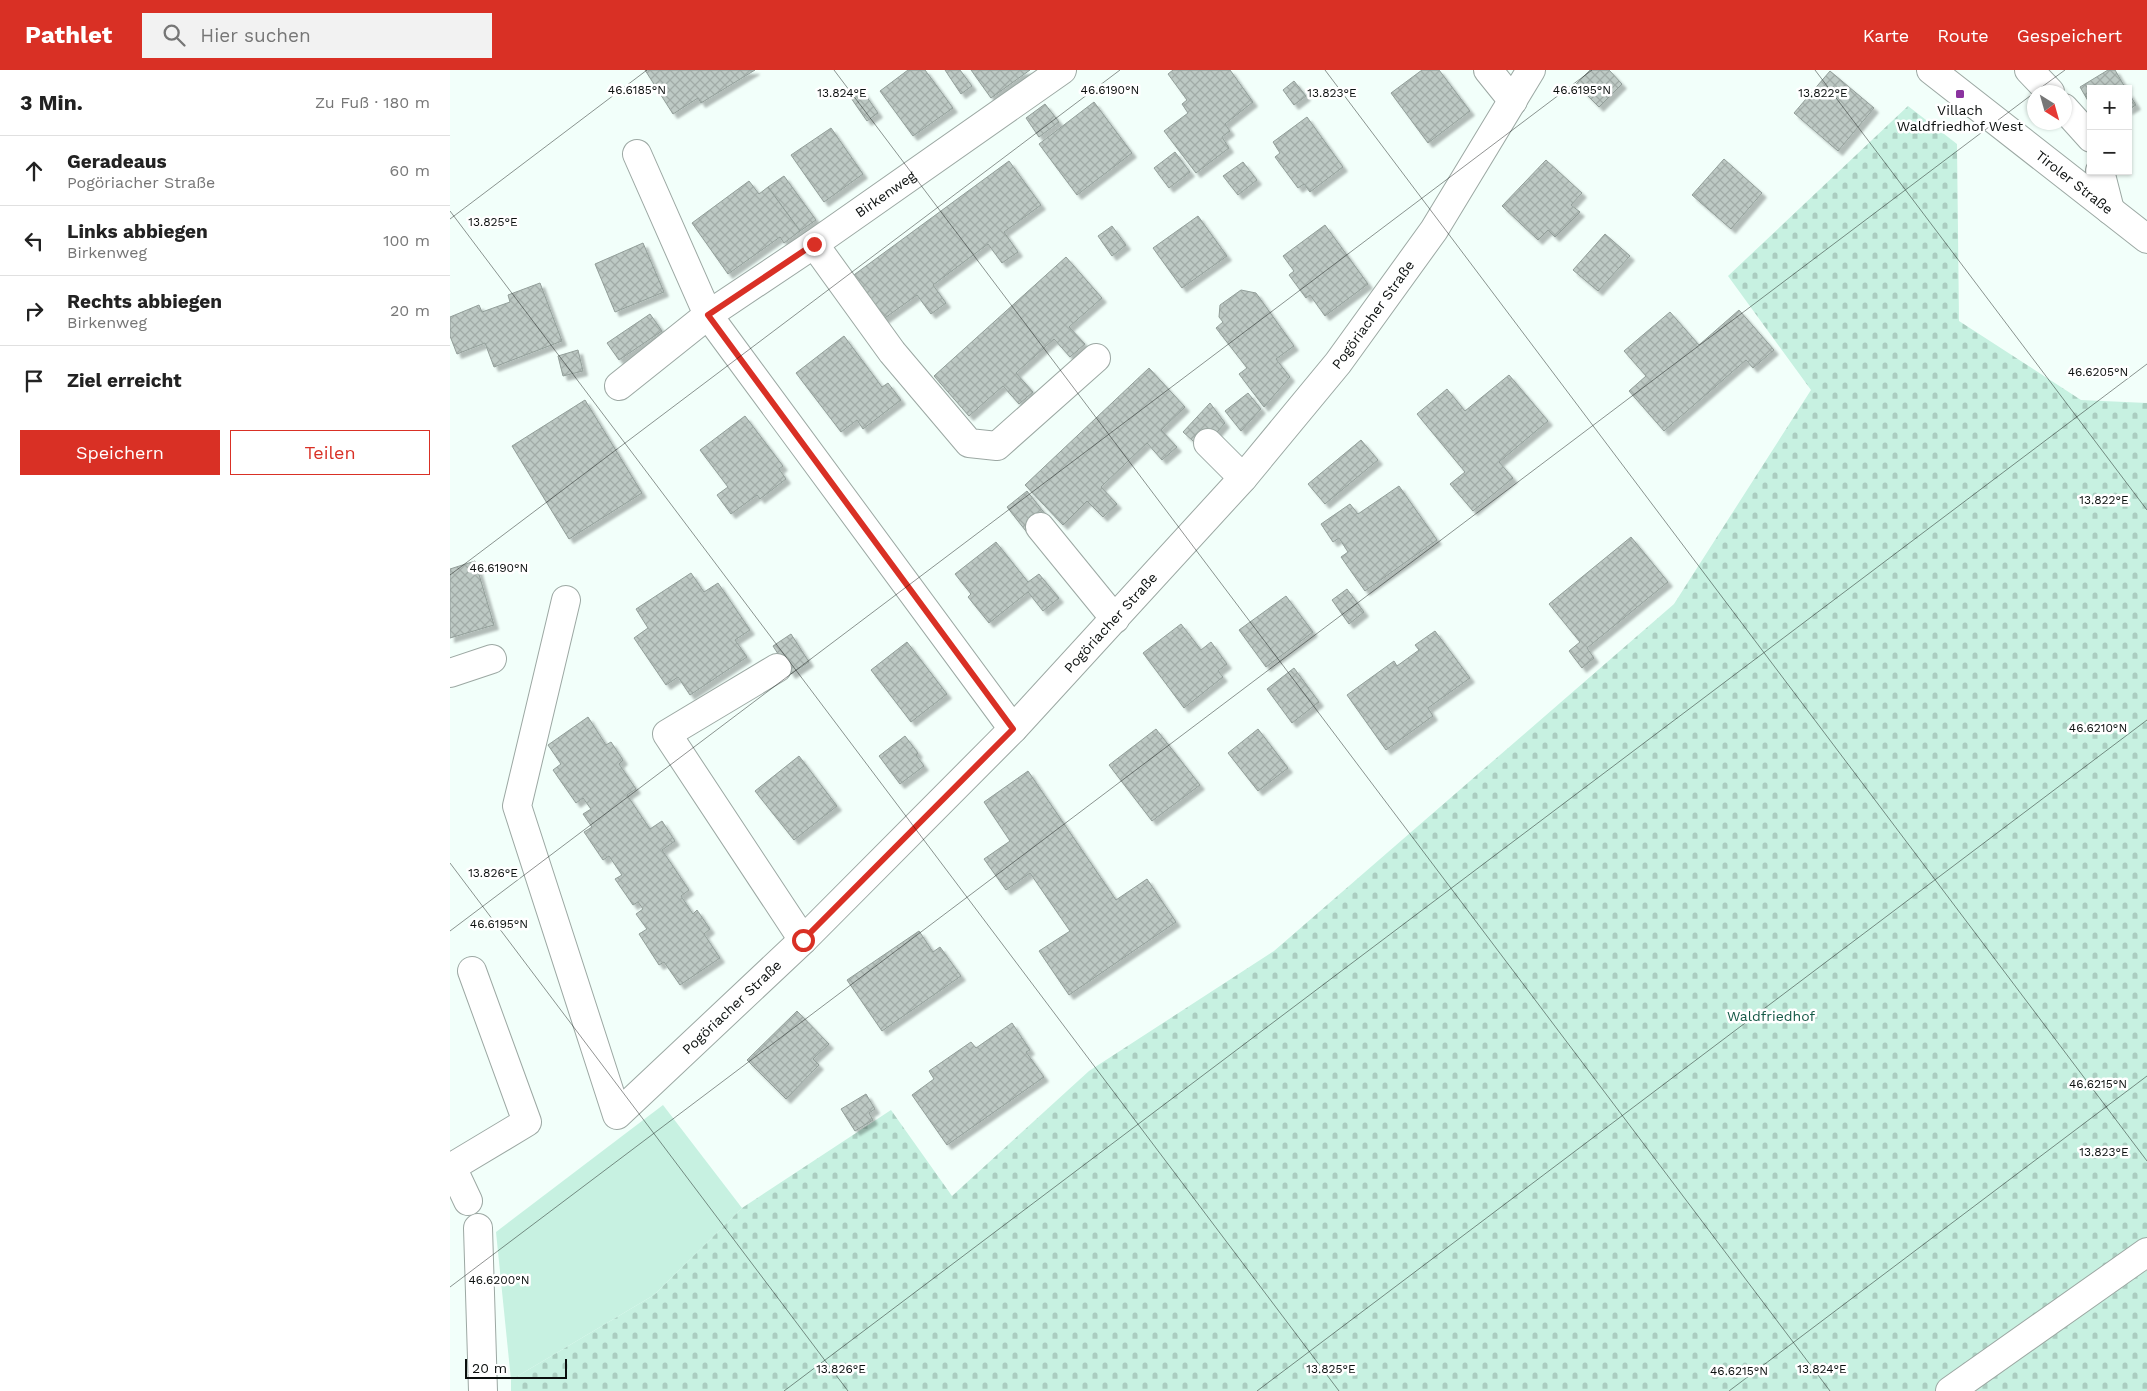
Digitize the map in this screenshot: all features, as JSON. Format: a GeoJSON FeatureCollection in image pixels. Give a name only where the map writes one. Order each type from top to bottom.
{"type":"FeatureCollection","features":[{"type":"Feature","properties":{"kind":"street","name":"Birkenweg"},"geometry":{"type":"LineString","coordinates":[[619,386],[708,315],[814,244],[1062,70]]}},
{"type":"Feature","properties":{"kind":"street"},"geometry":{"type":"LineString","coordinates":[[1488,70],[1512,101]]}},
{"type":"Feature","properties":{"kind":"street","name":"Pogöriacher Straße"},"geometry":{"type":"LineString","coordinates":[[566,600],[517,806],[617,1115],[803,940],[1013,729],[1243,478],[1338,363],[1434,230],[1531,70]]}},
{"type":"Feature","properties":{"kind":"street","name":"Tiroler Straße"},"geometry":{"type":"LineString","coordinates":[[1931,70],[2147,239]]}},
{"type":"Feature","properties":{"kind":"street"},"geometry":{"type":"LineString","coordinates":[[2029,70],[2043,85]]}},
{"type":"Feature","properties":{"kind":"street"},"geometry":{"type":"LineString","coordinates":[[2072,117],[2087,134]]}},
{"type":"Feature","properties":{"kind":"street"},"geometry":{"type":"LineString","coordinates":[[637,154],[708,315],[1013,729]]}},
{"type":"Feature","properties":{"kind":"street"},"geometry":{"type":"LineString","coordinates":[[2101,175],[2110,210]]}},
{"type":"Feature","properties":{"kind":"street"},"geometry":{"type":"LineString","coordinates":[[814,244],[892,352],[969,444],[997,446],[1096,358]]}},
{"type":"Feature","properties":{"kind":"street"},"geometry":{"type":"LineString","coordinates":[[1208,443],[1243,478]]}},
{"type":"Feature","properties":{"kind":"street"},"geometry":{"type":"LineString","coordinates":[[1040,527],[1115,619]]}},
{"type":"Feature","properties":{"kind":"street"},"geometry":{"type":"LineString","coordinates":[[450,673],[492,659]]}},
{"type":"Feature","properties":{"kind":"street"},"geometry":{"type":"LineString","coordinates":[[777,668],[667,734],[803,940]]}},
{"type":"Feature","properties":{"kind":"street"},"geometry":{"type":"LineString","coordinates":[[468,1201],[451,1168],[527,1122],[472,972]]}},
{"type":"Feature","properties":{"kind":"street"},"geometry":{"type":"LineString","coordinates":[[478,1228],[483,1391]]}},
{"type":"Feature","properties":{"kind":"street"},"geometry":{"type":"LineString","coordinates":[[1950,1391],[2147,1252]]}},
{"type":"Feature","properties":{"kind":"green space","name":"Waldfriedhof"},"geometry":{"type":"Polygon","coordinates":[[[1908,106],[1957,144],[1959,321],[2081,400],[2147,403],[2147,1391],[511,1391],[511,1380],[654,1295],[742,1208],[891,1110],[952,1196],[1089,1071],[1274,951],[1674,604],[1811,390],[1728,276],[1908,106]]]}},
{"type":"Feature","properties":{"kind":"green space"},"geometry":{"type":"Polygon","coordinates":[[[663,1105],[742,1208],[654,1295],[511,1380],[496,1232],[663,1105]]]}},
{"type":"Feature","properties":{"kind":"building"},"geometry":{"type":"Polygon","coordinates":[[[645,70],[755,70],[701,103],[698,98],[673,114],[645,70]]]}},
{"type":"Feature","properties":{"kind":"building"},"geometry":{"type":"Polygon","coordinates":[[[908,70],[925,70],[953,108],[913,136],[880,91],[908,70]]]}},
{"type":"Feature","properties":{"kind":"building"},"geometry":{"type":"Polygon","coordinates":[[[945,70],[960,70],[972,86],[961,94],[945,70]]]}},
{"type":"Feature","properties":{"kind":"building"},"geometry":{"type":"Polygon","coordinates":[[[971,70],[1030,70],[991,98],[971,70]]]}},
{"type":"Feature","properties":{"kind":"building"},"geometry":{"type":"Polygon","coordinates":[[[1173,70],[1230,70],[1253,102],[1225,124],[1230,131],[1222,137],[1229,148],[1196,173],[1164,131],[1188,113],[1182,104],[1187,100],[1168,74],[1173,70]]]}},
{"type":"Feature","properties":{"kind":"building"},"geometry":{"type":"Polygon","coordinates":[[[1422,70],[1439,70],[1470,111],[1428,143],[1391,93],[1422,70]]]}},
{"type":"Feature","properties":{"kind":"building"},"geometry":{"type":"Polygon","coordinates":[[[1590,70],[1609,70],[1622,84],[1599,107],[1576,84],[1590,70]]]}},
{"type":"Feature","properties":{"kind":"building"},"geometry":{"type":"Polygon","coordinates":[[[2108,70],[2115,70],[2124,85],[2087,85],[2087,99],[2080,87],[2108,70]]]}},
{"type":"Feature","properties":{"kind":"building"},"geometry":{"type":"Polygon","coordinates":[[[1830,71],[1874,108],[1838,151],[1794,113],[1830,71]]]}},
{"type":"Feature","properties":{"kind":"building"},"geometry":{"type":"Polygon","coordinates":[[[1294,81],[1306,96],[1294,105],[1283,90],[1294,81]]]}},
{"type":"Feature","properties":{"kind":"building"},"geometry":{"type":"Polygon","coordinates":[[[862,90],[878,113],[867,121],[851,98],[862,90]]]}},
{"type":"Feature","properties":{"kind":"building"},"geometry":{"type":"Polygon","coordinates":[[[2132,98],[2136,105],[2132,108],[2132,98]]]}},
{"type":"Feature","properties":{"kind":"building"},"geometry":{"type":"Polygon","coordinates":[[[1094,102],[1132,153],[1077,195],[1039,144],[1094,102]]]}},
{"type":"Feature","properties":{"kind":"building"},"geometry":{"type":"Polygon","coordinates":[[[1045,104],[1059,122],[1039,137],[1026,118],[1045,104]]]}},
{"type":"Feature","properties":{"kind":"building"},"geometry":{"type":"Polygon","coordinates":[[[1307,117],[1343,167],[1310,192],[1304,184],[1298,188],[1275,157],[1280,153],[1273,142],[1307,117]]]}},
{"type":"Feature","properties":{"kind":"building"},"geometry":{"type":"Polygon","coordinates":[[[831,128],[863,174],[824,202],[791,155],[831,128]]]}},
{"type":"Feature","properties":{"kind":"building"},"geometry":{"type":"Polygon","coordinates":[[[1175,152],[1190,172],[1169,188],[1154,168],[1175,152]]]}},
{"type":"Feature","properties":{"kind":"building"},"geometry":{"type":"Polygon","coordinates":[[[1724,159],[1762,193],[1731,229],[1692,195],[1724,159]]]}},
{"type":"Feature","properties":{"kind":"building"},"geometry":{"type":"Polygon","coordinates":[[[1546,160],[1582,193],[1571,205],[1580,212],[1555,237],[1548,230],[1538,240],[1502,206],[1546,160]]]}},
{"type":"Feature","properties":{"kind":"building"},"geometry":{"type":"Polygon","coordinates":[[[1009,161],[1041,205],[1004,232],[1018,252],[1002,263],[988,244],[933,285],[946,303],[931,314],[917,295],[878,323],[847,280],[1009,161]]]}},
{"type":"Feature","properties":{"kind":"building"},"geometry":{"type":"Polygon","coordinates":[[[1243,162],[1257,180],[1238,195],[1223,176],[1243,162]]]}},
{"type":"Feature","properties":{"kind":"building"},"geometry":{"type":"Polygon","coordinates":[[[784,176],[816,220],[800,231],[768,187],[784,176]]]}},
{"type":"Feature","properties":{"kind":"building"},"geometry":{"type":"Polygon","coordinates":[[[749,181],[759,194],[768,187],[800,231],[784,243],[780,237],[728,274],[692,223],[749,181]]]}},
{"type":"Feature","properties":{"kind":"building"},"geometry":{"type":"Polygon","coordinates":[[[1198,216],[1227,256],[1182,288],[1153,248],[1198,216]]]}},
{"type":"Feature","properties":{"kind":"building"},"geometry":{"type":"Polygon","coordinates":[[[1325,225],[1368,284],[1325,316],[1310,295],[1306,298],[1289,275],[1294,271],[1283,256],[1325,225]]]}},
{"type":"Feature","properties":{"kind":"building"},"geometry":{"type":"Polygon","coordinates":[[[1112,226],[1126,245],[1112,256],[1098,236],[1112,226]]]}},
{"type":"Feature","properties":{"kind":"building"},"geometry":{"type":"Polygon","coordinates":[[[1605,234],[1630,256],[1598,291],[1573,270],[1605,234]]]}},
{"type":"Feature","properties":{"kind":"building"},"geometry":{"type":"Polygon","coordinates":[[[643,243],[664,292],[615,312],[595,264],[643,243]]]}},
{"type":"Feature","properties":{"kind":"building"},"geometry":{"type":"Polygon","coordinates":[[[1066,257],[1102,298],[1069,327],[1085,344],[1070,357],[1054,339],[1016,373],[1033,392],[1019,404],[1003,386],[969,416],[934,376],[1066,257]]]}},
{"type":"Feature","properties":{"kind":"building"},"geometry":{"type":"Polygon","coordinates":[[[540,283],[562,341],[494,367],[485,343],[457,354],[450,336],[450,317],[479,305],[482,312],[510,302],[508,295],[540,283]]]}},
{"type":"Feature","properties":{"kind":"building"},"geometry":{"type":"Polygon","coordinates":[[[1241,290],[1256,293],[1294,346],[1276,359],[1290,377],[1264,407],[1239,374],[1247,368],[1216,328],[1223,322],[1219,317],[1220,305],[1241,290]]]}},
{"type":"Feature","properties":{"kind":"building"},"geometry":{"type":"Polygon","coordinates":[[[1739,310],[1774,350],[1753,368],[1746,360],[1664,431],[1629,391],[1646,376],[1624,351],[1670,312],[1699,345],[1739,310]]]}},
{"type":"Feature","properties":{"kind":"building"},"geometry":{"type":"Polygon","coordinates":[[[650,314],[662,331],[619,360],[607,343],[650,314]]]}},
{"type":"Feature","properties":{"kind":"building"},"geometry":{"type":"Polygon","coordinates":[[[844,336],[882,387],[888,383],[901,400],[863,429],[857,420],[841,432],[796,373],[844,336]]]}},
{"type":"Feature","properties":{"kind":"building"},"geometry":{"type":"Polygon","coordinates":[[[578,350],[583,371],[563,376],[558,356],[578,350]]]}},
{"type":"Feature","properties":{"kind":"building"},"geometry":{"type":"Polygon","coordinates":[[[1149,368],[1185,407],[1161,430],[1177,447],[1162,460],[1147,443],[1101,487],[1117,504],[1103,517],[1087,501],[1063,525],[1025,485],[1149,368]]]}},
{"type":"Feature","properties":{"kind":"building"},"geometry":{"type":"Polygon","coordinates":[[[1509,375],[1548,421],[1499,462],[1513,478],[1473,511],[1450,484],[1465,472],[1417,414],[1447,389],[1465,411],[1509,375]]]}},
{"type":"Feature","properties":{"kind":"building"},"geometry":{"type":"Polygon","coordinates":[[[1248,393],[1261,409],[1241,431],[1225,411],[1248,393]]]}},
{"type":"Feature","properties":{"kind":"building"},"geometry":{"type":"Polygon","coordinates":[[[585,400],[642,493],[569,539],[512,446],[585,400]]]}},
{"type":"Feature","properties":{"kind":"building"},"geometry":{"type":"Polygon","coordinates":[[[1210,403],[1225,423],[1202,449],[1183,432],[1210,403]]]}},
{"type":"Feature","properties":{"kind":"building"},"geometry":{"type":"Polygon","coordinates":[[[745,416],[783,466],[779,469],[786,479],[760,499],[757,495],[731,514],[717,495],[728,487],[700,450],[745,416]]]}},
{"type":"Feature","properties":{"kind":"building"},"geometry":{"type":"Polygon","coordinates":[[[1361,440],[1378,460],[1325,504],[1308,484],[1361,440]]]}},
{"type":"Feature","properties":{"kind":"building"},"geometry":{"type":"Polygon","coordinates":[[[1399,486],[1437,540],[1365,591],[1341,557],[1348,552],[1339,538],[1333,542],[1321,524],[1350,504],[1358,514],[1399,486]]]}},
{"type":"Feature","properties":{"kind":"building"},"geometry":{"type":"Polygon","coordinates":[[[1027,491],[1050,520],[1029,535],[1007,507],[1027,491]]]}},
{"type":"Feature","properties":{"kind":"building"},"geometry":{"type":"Polygon","coordinates":[[[1631,537],[1668,582],[1587,648],[1594,658],[1582,668],[1569,651],[1580,642],[1549,604],[1631,537]]]}},
{"type":"Feature","properties":{"kind":"building"},"geometry":{"type":"Polygon","coordinates":[[[996,542],[1028,582],[1039,574],[1059,598],[1043,611],[1028,592],[989,623],[968,597],[971,594],[955,574],[996,542]]]}},
{"type":"Feature","properties":{"kind":"building"},"geometry":{"type":"Polygon","coordinates":[[[475,561],[494,625],[450,638],[450,569],[475,561]]]}},
{"type":"Feature","properties":{"kind":"building"},"geometry":{"type":"Polygon","coordinates":[[[691,573],[704,592],[718,583],[750,630],[735,640],[747,657],[690,695],[678,677],[666,685],[634,638],[648,628],[636,609],[691,573]]]}},
{"type":"Feature","properties":{"kind":"building"},"geometry":{"type":"Polygon","coordinates":[[[1347,589],[1364,612],[1349,624],[1332,600],[1347,589]]]}},
{"type":"Feature","properties":{"kind":"building"},"geometry":{"type":"Polygon","coordinates":[[[1286,596],[1313,632],[1266,667],[1239,630],[1286,596]]]}},
{"type":"Feature","properties":{"kind":"building"},"geometry":{"type":"Polygon","coordinates":[[[1181,624],[1201,650],[1211,642],[1227,664],[1218,671],[1223,677],[1184,708],[1143,653],[1181,624]]]}},
{"type":"Feature","properties":{"kind":"building"},"geometry":{"type":"Polygon","coordinates":[[[1435,631],[1470,678],[1428,708],[1433,716],[1386,750],[1347,695],[1394,661],[1397,666],[1419,650],[1415,645],[1435,631]]]}},
{"type":"Feature","properties":{"kind":"building"},"geometry":{"type":"Polygon","coordinates":[[[791,634],[809,662],[791,674],[773,646],[791,634]]]}},
{"type":"Feature","properties":{"kind":"building"},"geometry":{"type":"Polygon","coordinates":[[[907,642],[947,694],[911,722],[871,670],[907,642]]]}},
{"type":"Feature","properties":{"kind":"building"},"geometry":{"type":"Polygon","coordinates":[[[1294,668],[1319,702],[1292,723],[1267,689],[1294,668]]]}},
{"type":"Feature","properties":{"kind":"building"},"geometry":{"type":"Polygon","coordinates":[[[588,717],[606,745],[611,742],[623,760],[619,764],[636,789],[627,795],[650,829],[662,821],[675,841],[662,850],[689,890],[681,896],[693,914],[697,910],[710,929],[704,934],[720,958],[680,985],[664,962],[659,965],[639,934],[647,929],[636,914],[643,909],[638,902],[633,905],[615,879],[622,875],[609,856],[603,860],[584,832],[592,827],[583,814],[591,809],[583,798],[576,803],[553,770],[561,764],[548,745],[588,717]]]}},
{"type":"Feature","properties":{"kind":"building"},"geometry":{"type":"Polygon","coordinates":[[[1156,729],[1200,785],[1152,821],[1109,765],[1156,729]]]}},
{"type":"Feature","properties":{"kind":"building"},"geometry":{"type":"Polygon","coordinates":[[[1258,729],[1288,768],[1258,791],[1228,753],[1258,729]]]}},
{"type":"Feature","properties":{"kind":"building"},"geometry":{"type":"Polygon","coordinates":[[[905,736],[918,753],[916,755],[924,766],[900,784],[879,756],[905,736]]]}},
{"type":"Feature","properties":{"kind":"building"},"geometry":{"type":"Polygon","coordinates":[[[799,756],[837,806],[794,840],[755,791],[799,756]]]}},
{"type":"Feature","properties":{"kind":"building"},"geometry":{"type":"Polygon","coordinates":[[[1028,771],[1116,900],[1147,879],[1176,922],[1069,995],[1039,951],[1070,931],[1030,873],[1006,890],[984,859],[1010,841],[984,802],[1028,771]]]}},
{"type":"Feature","properties":{"kind":"building"},"geometry":{"type":"Polygon","coordinates":[[[919,931],[933,952],[940,947],[961,976],[882,1031],[847,980],[919,931]]]}},
{"type":"Feature","properties":{"kind":"building"},"geometry":{"type":"Polygon","coordinates":[[[797,1011],[829,1044],[813,1059],[819,1065],[786,1099],[747,1060],[797,1011]]]}},
{"type":"Feature","properties":{"kind":"building"},"geometry":{"type":"Polygon","coordinates":[[[1012,1023],[1030,1050],[1026,1052],[1044,1077],[947,1145],[912,1095],[934,1079],[929,1071],[971,1042],[976,1048],[1012,1023]]]}},
{"type":"Feature","properties":{"kind":"building"},"geometry":{"type":"Polygon","coordinates":[[[866,1094],[875,1109],[869,1113],[873,1120],[855,1131],[841,1109],[866,1094]]]}},
{"type":"Feature","properties":{"kind":"place","name":"Villach Waldfriedhof West"},"geometry":{"type":"Point","coordinates":[1960,94]}},
{"type":"Feature","properties":{"kind":"route"},"geometry":{"type":"LineString","coordinates":[[803,940],[1013,729],[708,315],[814,244]]}}]}
